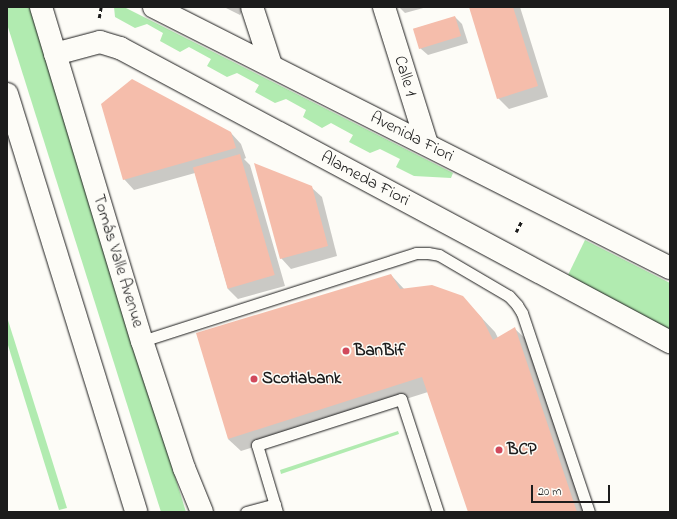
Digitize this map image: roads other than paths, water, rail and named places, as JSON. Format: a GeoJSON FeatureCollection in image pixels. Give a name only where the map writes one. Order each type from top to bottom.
{"type":"FeatureCollection","features":[{"type":"Feature","properties":{"kind":"street","name":"Tomás Valle Avenue"},"geometry":{"type":"LineString","coordinates":[[41,7],[142,341],[184,468],[202,512]]}},
{"type":"Feature","properties":{"kind":"street","name":"Avenida Fiori"},"geometry":{"type":"LineString","coordinates":[[154,7],[670,268]]}},
{"type":"Feature","properties":{"kind":"street"},"geometry":{"type":"LineString","coordinates":[[252,7],[271,65]]}},
{"type":"Feature","properties":{"kind":"street","name":"Calle 1"},"geometry":{"type":"LineString","coordinates":[[384,7],[427,144]]}},
{"type":"Feature","properties":{"kind":"street","name":"Alameda Fiori"},"geometry":{"type":"LineString","coordinates":[[55,54],[100,42],[120,48],[670,342]]}},
{"type":"Feature","properties":{"kind":"street"},"geometry":{"type":"LineString","coordinates":[[7,94],[128,480],[136,512]]}},
{"type":"Feature","properties":{"kind":"street"},"geometry":{"type":"LineString","coordinates":[[128,480],[130,512]]}},
{"type":"Feature","properties":{"kind":"lane"},"geometry":{"type":"LineString","coordinates":[[142,341],[416,253],[439,255],[509,296],[519,309],[589,512]]}},
{"type":"Feature","properties":{"kind":"lane"},"geometry":{"type":"LineString","coordinates":[[246,512],[276,508],[257,445],[401,399],[438,512]]}},
{"type":"Feature","properties":{"kind":"place","name":"BanBif"},"geometry":{"type":"Point","coordinates":[346,351]}},
{"type":"Feature","properties":{"kind":"place","name":"Scotiabank"},"geometry":{"type":"Point","coordinates":[254,379]}},
{"type":"Feature","properties":{"kind":"place","name":"BCP"},"geometry":{"type":"Point","coordinates":[499,450]}}]}
